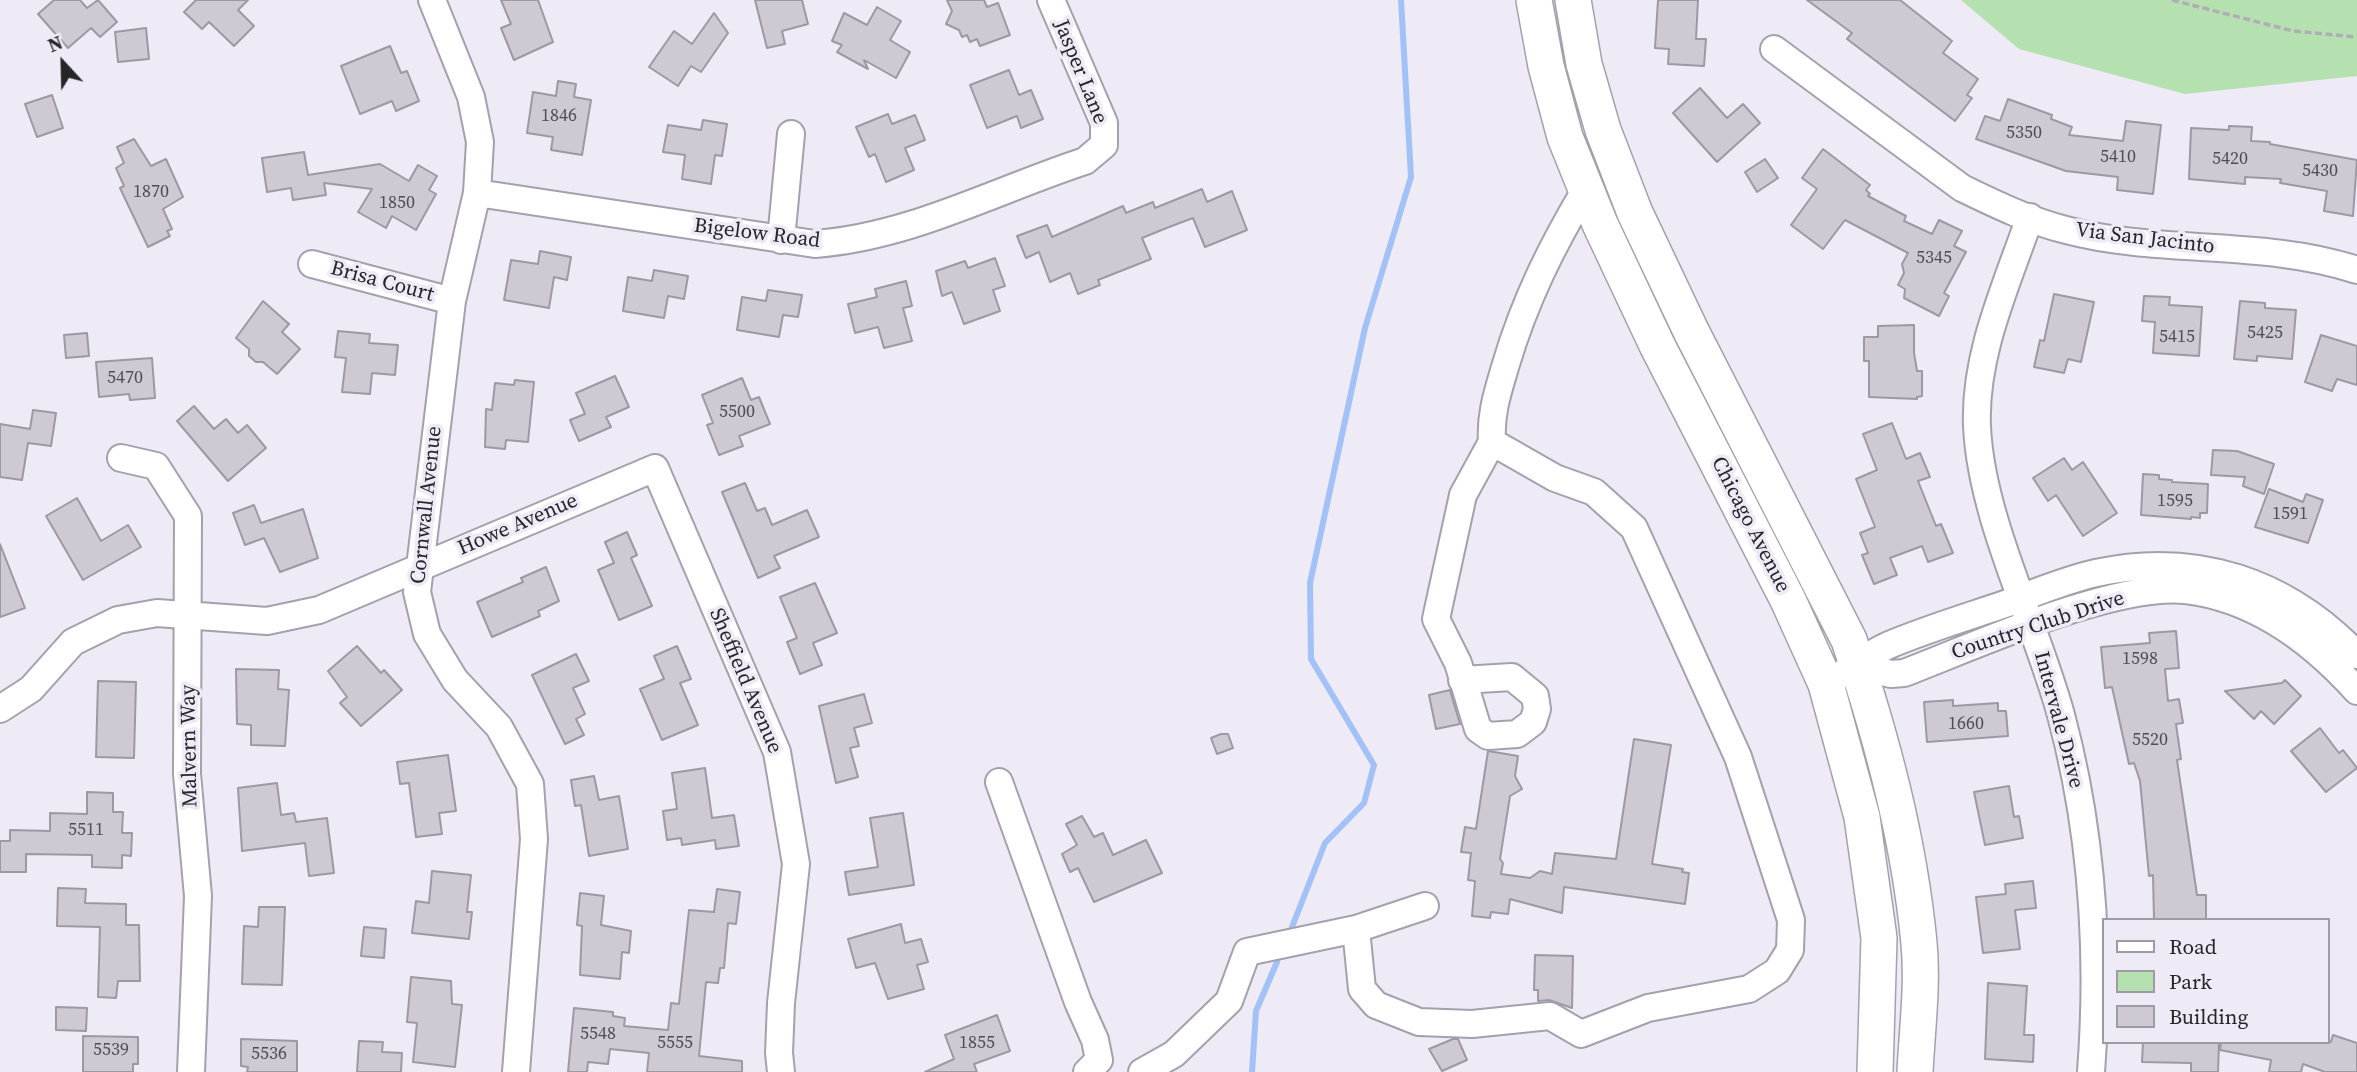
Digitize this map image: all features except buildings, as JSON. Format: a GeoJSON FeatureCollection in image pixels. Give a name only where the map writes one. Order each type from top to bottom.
{"type":"FeatureCollection","features":[{"type":"Feature","properties":{"kind":"main road","name":"Chicago Avenue"},"geometry":{"type":"LineString","coordinates":[[1534,0],[1546,66],[1566,137],[1586,188],[1657,345],[1788,600],[1826,684],[1863,817],[1879,938],[1875,1072]]}},
{"type":"Feature","properties":{"kind":"main road","name":"Chicago Avenue"},"geometry":{"type":"LineString","coordinates":[[1573,0],[1584,64],[1603,130],[1635,213],[1691,331],[1822,585],[1849,640],[1858,666],[1901,816],[1919,946],[1915,1072]]}},
{"type":"Feature","properties":{"kind":"street","name":"Cornwall Avenue"},"geometry":{"type":"LineString","coordinates":[[432,0],[471,97],[480,142],[477,193],[452,301],[417,592],[427,634],[455,680],[499,727],[530,784],[534,839],[516,1072]]}},
{"type":"Feature","properties":{"kind":"street","name":"Jasper Lane"},"geometry":{"type":"LineString","coordinates":[[1051,0],[1104,123],[1104,145]]}},
{"type":"Feature","properties":{"kind":"street","name":"Via San Jacinto"},"geometry":{"type":"LineString","coordinates":[[1774,50],[1962,188],[2031,217],[2066,230],[2105,237],[2269,254],[2340,264],[2357,270]]}},
{"type":"Feature","properties":{"kind":"street"},"geometry":{"type":"LineString","coordinates":[[781,240],[791,134]]}},
{"type":"Feature","properties":{"kind":"street","name":"Bigelow Road"},"geometry":{"type":"LineString","coordinates":[[477,193],[781,240],[815,244],[849,242],[897,231],[1085,161],[1104,145]]}},
{"type":"Feature","properties":{"kind":"street"},"geometry":{"type":"LineString","coordinates":[[1462,680],[1436,619],[1464,495],[1492,442],[1490,418],[1521,312],[1547,254],[1586,188]]}},
{"type":"Feature","properties":{"kind":"street","name":"Intervale Drive"},"geometry":{"type":"LineString","coordinates":[[2031,217],[1985,353],[1977,401],[1981,465],[1988,499],[2061,715],[2083,819],[2093,916],[2095,1015],[2091,1072]]}},
{"type":"Feature","properties":{"kind":"street","name":"Brisa Court"},"geometry":{"type":"LineString","coordinates":[[312,264],[452,301]]}},
{"type":"Feature","properties":{"kind":"street"},"geometry":{"type":"LineString","coordinates":[[1356,929],[1362,989],[1376,1005],[1419,1023],[1472,1024],[1550,1016],[1581,1034],[1648,1008],[1749,989],[1777,971],[1790,950],[1791,920],[1738,757],[1634,528],[1594,492],[1555,478],[1492,442]]}},
{"type":"Feature","properties":{"kind":"street","name":"Malvern Way"},"geometry":{"type":"LineString","coordinates":[[121,458],[156,466],[188,516],[190,615],[187,775],[198,896],[191,1072]]}},
{"type":"Feature","properties":{"kind":"street","name":"Howe Avenue"},"geometry":{"type":"LineString","coordinates":[[0,709],[31,689],[73,642],[118,620],[157,613],[267,621],[319,610],[654,468]]}},
{"type":"Feature","properties":{"kind":"street","name":"Sheffield Avenue"},"geometry":{"type":"LineString","coordinates":[[654,468],[777,752],[796,864],[781,1003],[781,1072]]}},
{"type":"Feature","properties":{"kind":"street","name":"Country Club Drive"},"geometry":{"type":"LineString","coordinates":[[1826,684],[1887,646],[2095,573],[2141,567],[2214,572],[2255,583],[2292,600],[2339,636],[2357,655]]}},
{"type":"Feature","properties":{"kind":"street","name":"Country Club Drive"},"geometry":{"type":"LineString","coordinates":[[1858,666],[1891,674],[1904,673],[2032,624],[2141,593],[2185,590],[2231,602],[2300,635],[2333,664],[2357,691]]}},
{"type":"Feature","properties":{"kind":"street"},"geometry":{"type":"LineString","coordinates":[[999,782],[1078,1002],[1095,1040],[1099,1060],[1087,1072]]}},
{"type":"Feature","properties":{"kind":"street"},"geometry":{"type":"LineString","coordinates":[[1143,1072],[1174,1054],[1229,1001],[1247,953],[1356,929],[1425,906]]}},
{"type":"Feature","properties":{"kind":"path"},"geometry":{"type":"LineString","coordinates":[[2172,0],[2293,31],[2357,37]]}},
{"type":"Feature","properties":{"kind":"green space"},"geometry":{"type":"Polygon","coordinates":[[[1961,0],[2357,0],[2357,76],[2185,94],[2019,49],[1961,0]]]}},
{"type":"Feature","properties":{"kind":"waterway"},"geometry":{"type":"LineString","coordinates":[[1292,927],[1325,843],[1364,803],[1374,765],[1311,659],[1310,583],[1365,328],[1411,177],[1401,0]]}},
{"type":"Feature","properties":{"kind":"waterway"},"geometry":{"type":"LineString","coordinates":[[1252,1072],[1256,1011],[1277,962]]}}]}
